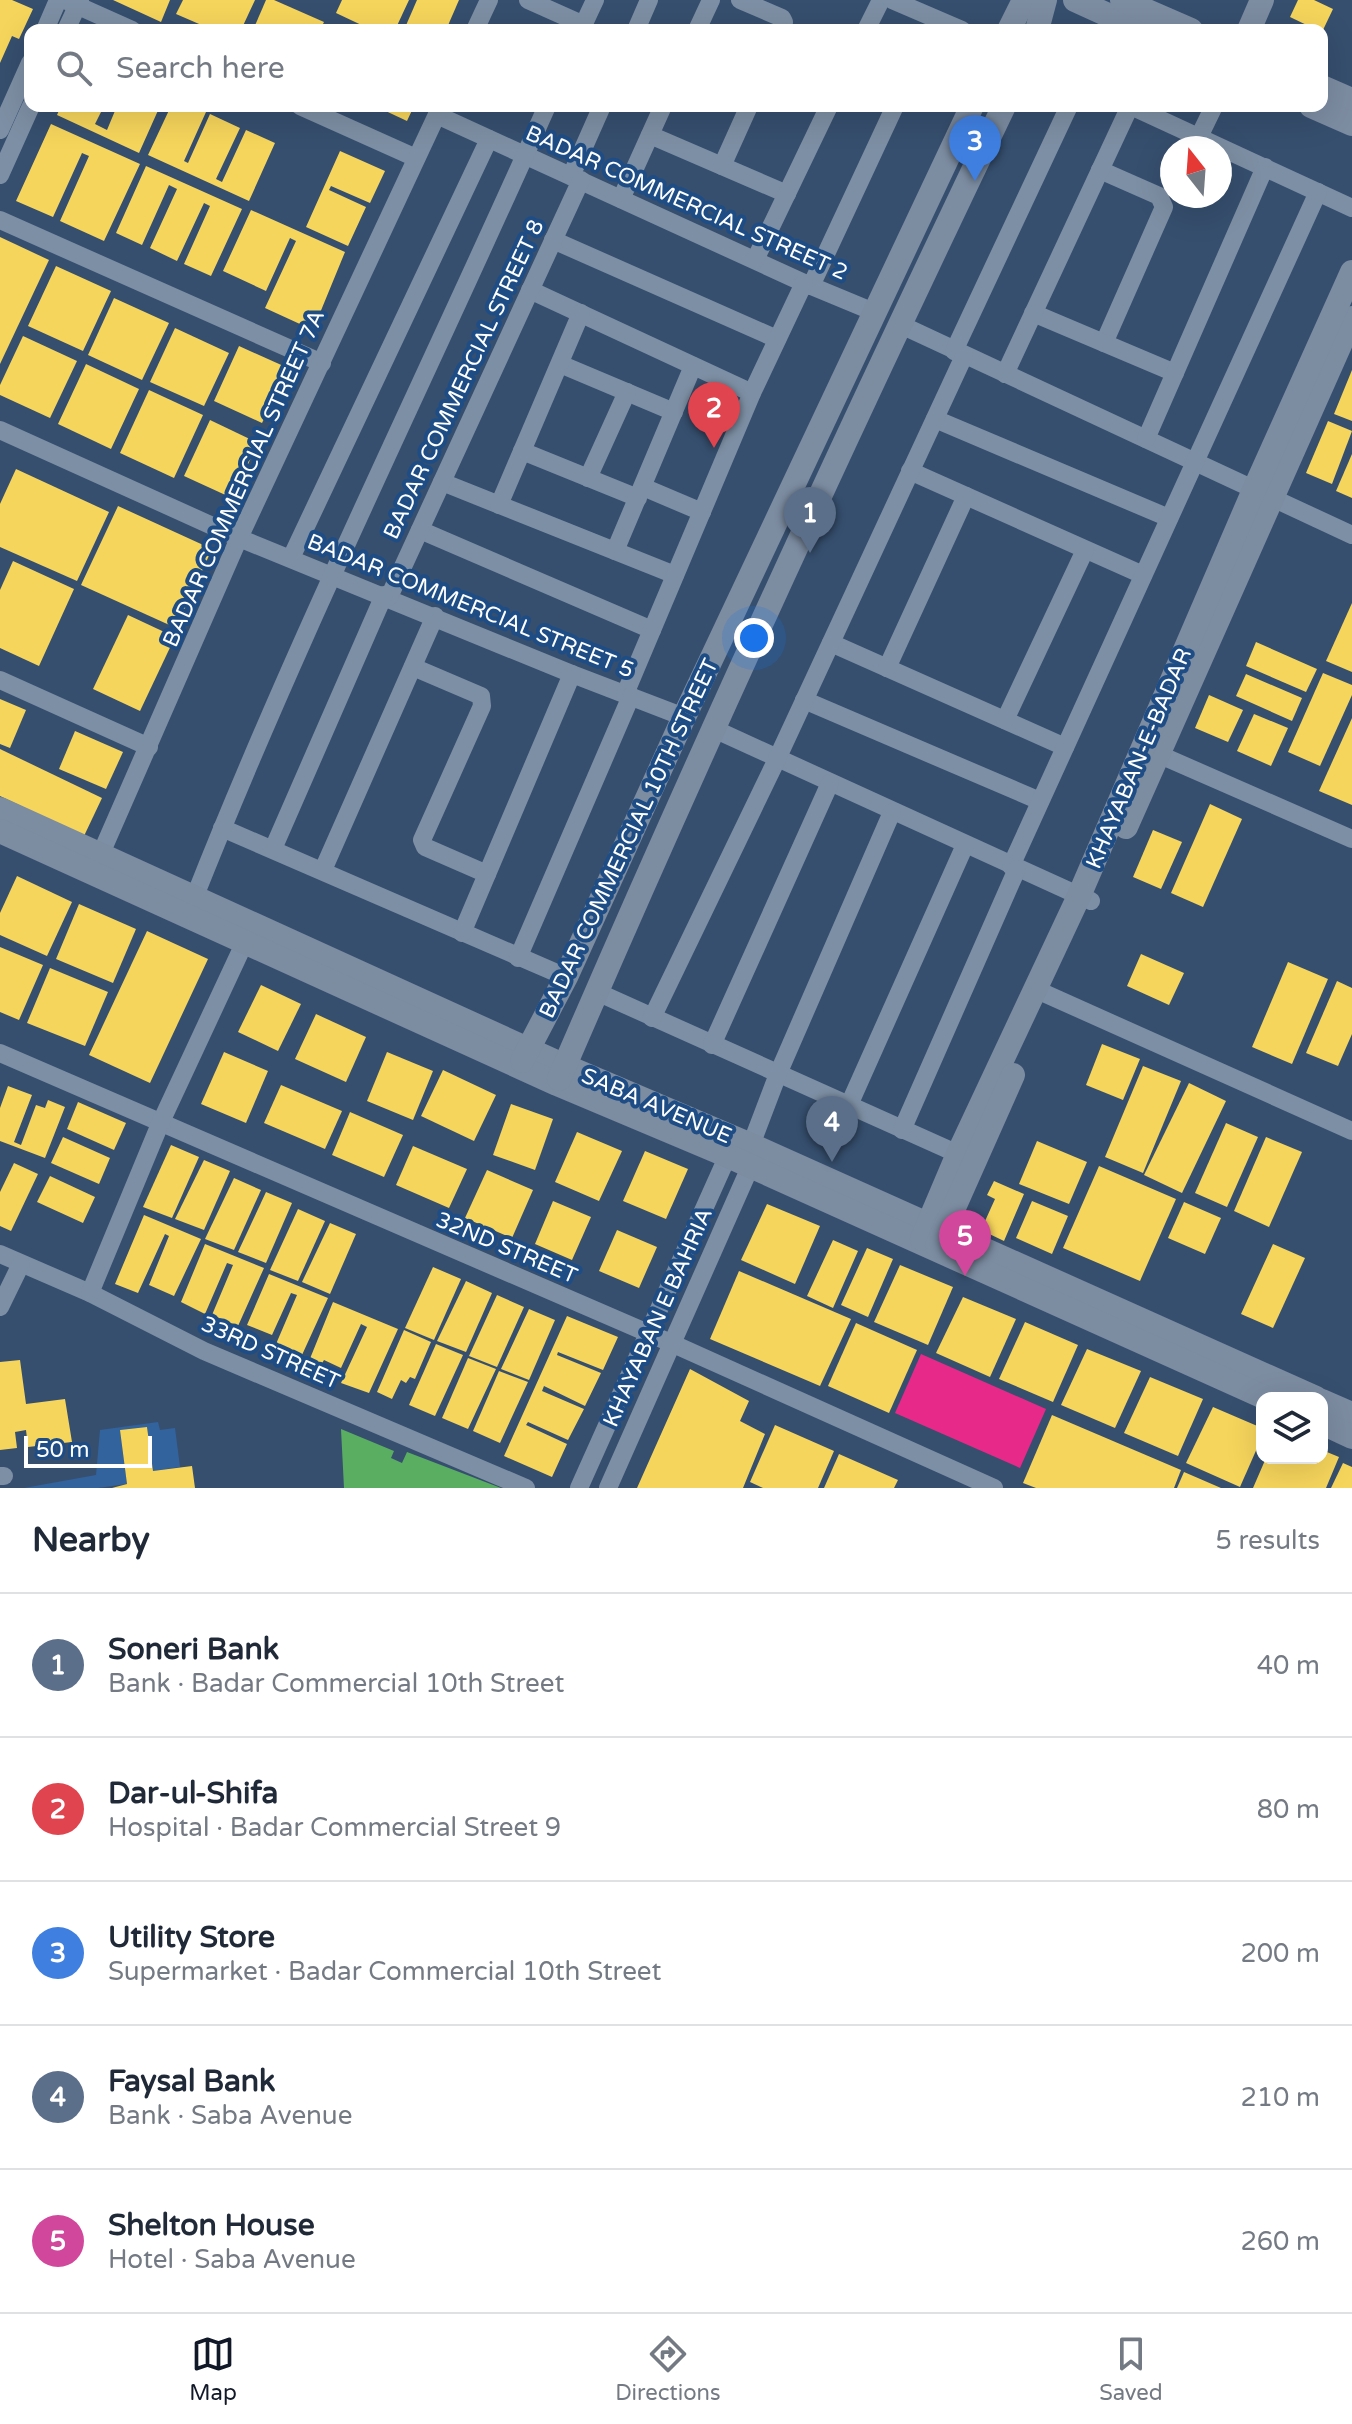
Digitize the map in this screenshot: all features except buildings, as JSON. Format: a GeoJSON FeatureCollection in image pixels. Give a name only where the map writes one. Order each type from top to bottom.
{"type":"FeatureCollection","features":[{"type":"Feature","properties":{"kind":"main road"},"geometry":{"type":"LineString","coordinates":[[1012,24],[1024,0]]}},
{"type":"Feature","properties":{"kind":"main road"},"geometry":{"type":"LineString","coordinates":[[1039,24],[1045,0]]}},
{"type":"Feature","properties":{"kind":"main road"},"geometry":{"type":"LineString","coordinates":[[1075,0],[1128,24]]}},
{"type":"Feature","properties":{"kind":"main road"},"geometry":{"type":"LineString","coordinates":[[1122,0],[1177,24]]}},
{"type":"Feature","properties":{"kind":"main road"},"geometry":{"type":"LineString","coordinates":[[1237,24],[1247,0]]}},
{"type":"Feature","properties":{"kind":"main road"},"geometry":{"type":"LineString","coordinates":[[1252,24],[1262,0]]}},
{"type":"Feature","properties":{"kind":"main road"},"geometry":{"type":"LineString","coordinates":[[1328,90],[1352,100]]}},
{"type":"Feature","properties":{"kind":"main road","name":"BADAR COMMERCIAL 10TH STREET"},"geometry":{"type":"LineString","coordinates":[[524,1058],[566,977],[684,717],[969,112]]}},
{"type":"Feature","properties":{"kind":"main road","name":"BADAR COMMERCIAL 10TH STREET"},"geometry":{"type":"LineString","coordinates":[[561,1075],[714,729],[899,324],[1001,112]]}},
{"type":"Feature","properties":{"kind":"main road"},"geometry":{"type":"LineString","coordinates":[[1325,112],[1352,124]]}},
{"type":"Feature","properties":{"kind":"main road","name":"KHAYABAN-E-BADAR"},"geometry":{"type":"LineString","coordinates":[[932,1237],[1263,495],[1345,325],[1352,272]]}},
{"type":"Feature","properties":{"kind":"main road","name":"KHAYABAN-E-BADAR"},"geometry":{"type":"LineString","coordinates":[[1085,898],[1160,755],[1263,495]]}},
{"type":"Feature","properties":{"kind":"main road","name":"SABA AVENUE"},"geometry":{"type":"LineString","coordinates":[[0,809],[97,863],[561,1075],[744,1151],[932,1237],[1256,1393]]}},
{"type":"Feature","properties":{"kind":"main road","name":"SABA AVENUE"},"geometry":{"type":"LineString","coordinates":[[0,831],[195,896],[250,932]]}},
{"type":"Feature","properties":{"kind":"main road","name":"SABA AVENUE"},"geometry":{"type":"LineString","coordinates":[[932,1237],[1302,1392]]}},
{"type":"Feature","properties":{"kind":"main road"},"geometry":{"type":"LineString","coordinates":[[1328,1404],[1352,1414]]}},
{"type":"Feature","properties":{"kind":"main road"},"geometry":{"type":"LineString","coordinates":[[1328,1426],[1352,1437]]}},
{"type":"Feature","properties":{"kind":"street"},"geometry":{"type":"LineString","coordinates":[[48,24],[58,0]]}},
{"type":"Feature","properties":{"kind":"street"},"geometry":{"type":"LineString","coordinates":[[478,24],[489,0]]}},
{"type":"Feature","properties":{"kind":"street"},"geometry":{"type":"LineString","coordinates":[[528,0],[576,24]]}},
{"type":"Feature","properties":{"kind":"street"},"geometry":{"type":"LineString","coordinates":[[583,24],[595,0]]}},
{"type":"Feature","properties":{"kind":"street"},"geometry":{"type":"LineString","coordinates":[[639,24],[649,0]]}},
{"type":"Feature","properties":{"kind":"street"},"geometry":{"type":"LineString","coordinates":[[700,24],[711,0]]}},
{"type":"Feature","properties":{"kind":"street"},"geometry":{"type":"LineString","coordinates":[[740,0],[782,18],[784,24]]}},
{"type":"Feature","properties":{"kind":"street"},"geometry":{"type":"LineString","coordinates":[[869,24],[881,0]]}},
{"type":"Feature","properties":{"kind":"street"},"geometry":{"type":"LineString","coordinates":[[892,0],[930,24]]}},
{"type":"Feature","properties":{"kind":"street"},"geometry":{"type":"LineString","coordinates":[[68,24],[74,2],[120,24]]}},
{"type":"Feature","properties":{"kind":"street"},"geometry":{"type":"LineString","coordinates":[[0,130],[24,76]]}},
{"type":"Feature","properties":{"kind":"street"},"geometry":{"type":"LineString","coordinates":[[0,175],[28,112]]}},
{"type":"Feature","properties":{"kind":"street"},"geometry":{"type":"LineString","coordinates":[[313,112],[416,158]]}},
{"type":"Feature","properties":{"kind":"street","name":"BADAR COMMERCIAL STREET 7A"},"geometry":{"type":"LineString","coordinates":[[97,863],[239,538],[438,112]]}},
{"type":"Feature","properties":{"kind":"street","name":"BADAR COMMERCIAL STREET 2"},"geometry":{"type":"LineString","coordinates":[[442,112],[489,139],[808,285],[874,312]]}},
{"type":"Feature","properties":{"kind":"street"},"geometry":{"type":"LineString","coordinates":[[195,896],[333,574],[544,112]]}},
{"type":"Feature","properties":{"kind":"street","name":"BADAR COMMERCIAL STREET 8"},"geometry":{"type":"LineString","coordinates":[[273,849],[386,596],[420,530],[553,240],[600,112]]}},
{"type":"Feature","properties":{"kind":"street"},"geometry":{"type":"LineString","coordinates":[[621,199],[660,112]]}},
{"type":"Feature","properties":{"kind":"street"},"geometry":{"type":"LineString","coordinates":[[722,166],[746,112]]}},
{"type":"Feature","properties":{"kind":"street"},"geometry":{"type":"LineString","coordinates":[[755,260],[826,112]]}},
{"type":"Feature","properties":{"kind":"street"},"geometry":{"type":"LineString","coordinates":[[518,958],[752,393],[892,112]]}},
{"type":"Feature","properties":{"kind":"street"},"geometry":{"type":"LineString","coordinates":[[652,1018],[935,419],[959,353],[1066,112]]}},
{"type":"Feature","properties":{"kind":"street"},"geometry":{"type":"LineString","coordinates":[[1005,374],[1128,112]]}},
{"type":"Feature","properties":{"kind":"street"},"geometry":{"type":"LineString","coordinates":[[1144,112],[1197,136]]}},
{"type":"Feature","properties":{"kind":"street"},"geometry":{"type":"LineString","coordinates":[[1199,136],[1211,112]]}},
{"type":"Feature","properties":{"kind":"street"},"geometry":{"type":"LineString","coordinates":[[650,135],[787,194]]}},
{"type":"Feature","properties":{"kind":"street"},"geometry":{"type":"LineString","coordinates":[[291,558],[489,139]]}},
{"type":"Feature","properties":{"kind":"street"},"geometry":{"type":"LineString","coordinates":[[1232,152],[1352,208]]}},
{"type":"Feature","properties":{"kind":"street"},"geometry":{"type":"LineString","coordinates":[[1146,439],[1265,167]]}},
{"type":"Feature","properties":{"kind":"street"},"geometry":{"type":"LineString","coordinates":[[1100,170],[1159,196],[1164,207],[1104,343]]}},
{"type":"Feature","properties":{"kind":"street"},"geometry":{"type":"LineString","coordinates":[[902,1130],[1040,801],[1318,192]]}},
{"type":"Feature","properties":{"kind":"street"},"geometry":{"type":"LineString","coordinates":[[0,220],[322,363]]}},
{"type":"Feature","properties":{"kind":"street"},"geometry":{"type":"LineString","coordinates":[[553,240],[777,339]]}},
{"type":"Feature","properties":{"kind":"street"},"geometry":{"type":"LineString","coordinates":[[530,290],[752,393]]}},
{"type":"Feature","properties":{"kind":"street"},"geometry":{"type":"LineString","coordinates":[[499,505],[581,313]]}},
{"type":"Feature","properties":{"kind":"street"},"geometry":{"type":"LineString","coordinates":[[1033,313],[1175,373]]}},
{"type":"Feature","properties":{"kind":"street"},"geometry":{"type":"LineString","coordinates":[[899,324],[1352,535]]}},
{"type":"Feature","properties":{"kind":"street"},"geometry":{"type":"LineString","coordinates":[[560,364],[674,412]]}},
{"type":"Feature","properties":{"kind":"street"},"geometry":{"type":"LineString","coordinates":[[615,551],[693,366]]}},
{"type":"Feature","properties":{"kind":"street"},"geometry":{"type":"LineString","coordinates":[[588,478],[627,392]]}},
{"type":"Feature","properties":{"kind":"street"},"geometry":{"type":"LineString","coordinates":[[935,419],[1169,518]]}},
{"type":"Feature","properties":{"kind":"street","name":"BADAR COMMERCIAL STREET 5"},"geometry":{"type":"LineString","coordinates":[[0,430],[239,538],[684,717]]}},
{"type":"Feature","properties":{"kind":"street"},"geometry":{"type":"LineString","coordinates":[[522,451],[588,478],[702,512]]}},
{"type":"Feature","properties":{"kind":"street"},"geometry":{"type":"LineString","coordinates":[[910,471],[1143,575]]}},
{"type":"Feature","properties":{"kind":"street"},"geometry":{"type":"LineString","coordinates":[[442,482],[675,575]]}},
{"type":"Feature","properties":{"kind":"street"},"geometry":{"type":"LineString","coordinates":[[887,668],[966,496]]}},
{"type":"Feature","properties":{"kind":"street"},"geometry":{"type":"LineString","coordinates":[[420,530],[652,630]]}},
{"type":"Feature","properties":{"kind":"street"},"geometry":{"type":"LineString","coordinates":[[1005,720],[1085,550]]}},
{"type":"Feature","properties":{"kind":"street"},"geometry":{"type":"LineString","coordinates":[[323,870],[435,616]]}},
{"type":"Feature","properties":{"kind":"street"},"geometry":{"type":"LineString","coordinates":[[831,643],[1065,747]]}},
{"type":"Feature","properties":{"kind":"street"},"geometry":{"type":"LineString","coordinates":[[413,667],[481,696],[482,706],[422,840],[425,847],[487,874]]}},
{"type":"Feature","properties":{"kind":"street"},"geometry":{"type":"LineString","coordinates":[[462,933],[572,674]]}},
{"type":"Feature","properties":{"kind":"street"},"geometry":{"type":"LineString","coordinates":[[0,680],[149,747]]}},
{"type":"Feature","properties":{"kind":"street"},"geometry":{"type":"LineString","coordinates":[[804,700],[1040,801]]}},
{"type":"Feature","properties":{"kind":"street"},"geometry":{"type":"LineString","coordinates":[[714,729],[1085,898]]}},
{"type":"Feature","properties":{"kind":"street"},"geometry":{"type":"LineString","coordinates":[[1160,755],[1352,839]]}},
{"type":"Feature","properties":{"kind":"street"},"geometry":{"type":"LineString","coordinates":[[712,1045],[830,783]]}},
{"type":"Feature","properties":{"kind":"street"},"geometry":{"type":"LineString","coordinates":[[579,1488],[647,1333],[744,1151],[892,812]]}},
{"type":"Feature","properties":{"kind":"street"},"geometry":{"type":"LineString","coordinates":[[222,828],[566,977]]}},
{"type":"Feature","properties":{"kind":"street"},"geometry":{"type":"LineString","coordinates":[[849,1105],[965,845]]}},
{"type":"Feature","properties":{"kind":"street"},"geometry":{"type":"LineString","coordinates":[[90,1293],[160,1124],[250,932]]}},
{"type":"Feature","properties":{"kind":"street"},"geometry":{"type":"LineString","coordinates":[[597,992],[966,1158]]}},
{"type":"Feature","properties":{"kind":"street"},"geometry":{"type":"LineString","coordinates":[[1043,992],[1352,1131]]}},
{"type":"Feature","properties":{"kind":"street","name":"32ND STREET"},"geometry":{"type":"LineString","coordinates":[[0,1053],[671,1343],[994,1488]]}},
{"type":"Feature","properties":{"kind":"street","name":"KHAYABAN E BAHRIA"},"geometry":{"type":"LineString","coordinates":[[608,1488],[671,1343],[744,1151]]}},
{"type":"Feature","properties":{"kind":"street","name":"33RD STREET"},"geometry":{"type":"LineString","coordinates":[[0,1254],[90,1293],[204,1351],[526,1488]]}},
{"type":"Feature","properties":{"kind":"street"},"geometry":{"type":"LineString","coordinates":[[0,1307],[21,1264]]}},
{"type":"Feature","properties":{"kind":"shaded area"},"geometry":{"type":"Polygon","coordinates":[[[158,1422],[160,1430],[175,1428],[180,1467],[153,1471],[147,1427],[120,1430],[127,1484],[98,1488],[24,1488],[96,1475],[100,1430],[158,1422]]]}},
{"type":"Feature","properties":{"kind":"place","name":"Utility Store"},"geometry":{"type":"Point","coordinates":[975,181]}},
{"type":"Feature","properties":{"kind":"place","name":"Dar-ul-Shifa"},"geometry":{"type":"Point","coordinates":[714,448]}},
{"type":"Feature","properties":{"kind":"place","name":"Soneri Bank"},"geometry":{"type":"Point","coordinates":[810,553]}},
{"type":"Feature","properties":{"kind":"place","name":"Faysal Bank"},"geometry":{"type":"Point","coordinates":[832,1162]}},
{"type":"Feature","properties":{"kind":"place","name":"Shelton House"},"geometry":{"type":"Point","coordinates":[965,1276]}}]}
